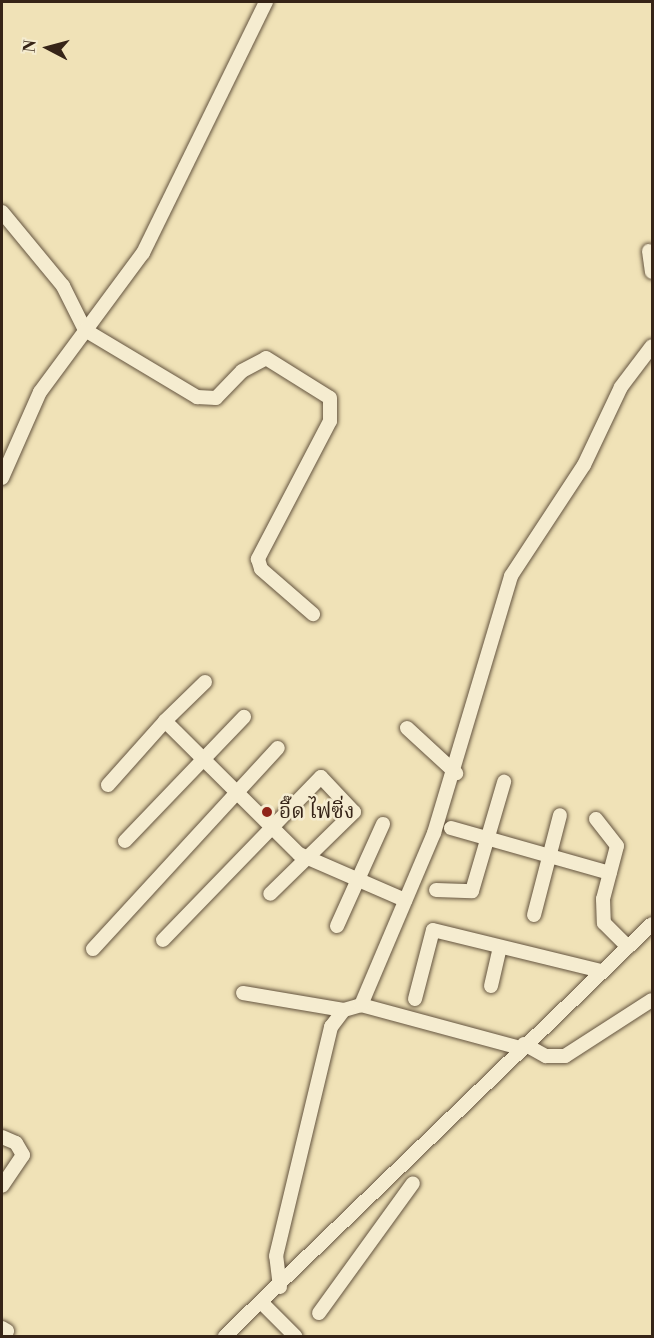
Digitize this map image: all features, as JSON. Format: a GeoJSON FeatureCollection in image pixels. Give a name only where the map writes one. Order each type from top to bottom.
{"type":"FeatureCollection","features":[{"type":"Feature","properties":{"kind":"street"},"geometry":{"type":"LineString","coordinates":[[2,478],[20,425],[85,330],[144,253],[266,2]]}},
{"type":"Feature","properties":{"kind":"street"},"geometry":{"type":"LineString","coordinates":[[2,212],[63,286],[85,330],[197,397],[216,398],[242,371],[266,358],[330,398],[330,421],[258,559],[261,569],[313,615]]}},
{"type":"Feature","properties":{"kind":"street"},"geometry":{"type":"LineString","coordinates":[[649,252],[652,272]]}},
{"type":"Feature","properties":{"kind":"street"},"geometry":{"type":"LineString","coordinates":[[361,1005],[456,773],[511,576],[584,465],[621,387],[652,346]]}},
{"type":"Feature","properties":{"kind":"street"},"geometry":{"type":"LineString","coordinates":[[108,785],[165,721],[205,682]]}},
{"type":"Feature","properties":{"kind":"street"},"geometry":{"type":"LineString","coordinates":[[125,841],[244,717]]}},
{"type":"Feature","properties":{"kind":"street"},"geometry":{"type":"LineString","coordinates":[[165,721],[236,792],[308,858],[405,900]]}},
{"type":"Feature","properties":{"kind":"street"},"geometry":{"type":"LineString","coordinates":[[407,728],[456,773]]}},
{"type":"Feature","properties":{"kind":"street"},"geometry":{"type":"LineString","coordinates":[[93,949],[278,748]]}},
{"type":"Feature","properties":{"kind":"street"},"geometry":{"type":"LineString","coordinates":[[163,940],[321,777],[354,812],[270,894]]}},
{"type":"Feature","properties":{"kind":"street"},"geometry":{"type":"LineString","coordinates":[[436,890],[472,891],[504,782]]}},
{"type":"Feature","properties":{"kind":"street"},"geometry":{"type":"LineString","coordinates":[[534,915],[560,815]]}},
{"type":"Feature","properties":{"kind":"street"},"geometry":{"type":"LineString","coordinates":[[596,819],[618,846],[610,873],[604,923],[628,947]]}},
{"type":"Feature","properties":{"kind":"street"},"geometry":{"type":"LineString","coordinates":[[337,926],[383,824]]}},
{"type":"Feature","properties":{"kind":"street"},"geometry":{"type":"LineString","coordinates":[[451,828],[610,873]]}},
{"type":"Feature","properties":{"kind":"street"},"geometry":{"type":"LineString","coordinates":[[225,1336],[280,1287],[522,1046],[652,924]]}},
{"type":"Feature","properties":{"kind":"street"},"geometry":{"type":"LineString","coordinates":[[415,999],[433,930],[601,971]]}},
{"type":"Feature","properties":{"kind":"street"},"geometry":{"type":"LineString","coordinates":[[491,986],[500,947]]}},
{"type":"Feature","properties":{"kind":"street"},"geometry":{"type":"LineString","coordinates":[[243,993],[344,1010],[361,1005],[522,1046],[546,1056],[565,1056],[652,1000]]}},
{"type":"Feature","properties":{"kind":"street"},"geometry":{"type":"LineString","coordinates":[[280,1287],[276,1256],[328,1039],[344,1010]]}},
{"type":"Feature","properties":{"kind":"street"},"geometry":{"type":"LineString","coordinates":[[2,1137],[23,1155],[2,1186]]}},
{"type":"Feature","properties":{"kind":"street"},"geometry":{"type":"LineString","coordinates":[[319,1313],[413,1183]]}},
{"type":"Feature","properties":{"kind":"street"},"geometry":{"type":"LineString","coordinates":[[376,1191],[398,1206]]}},
{"type":"Feature","properties":{"kind":"street"},"geometry":{"type":"LineString","coordinates":[[262,1303],[296,1336]]}},
{"type":"Feature","properties":{"kind":"place","name":"อี๊ด ไฟซิ่ง"},"geometry":{"type":"Point","coordinates":[267,812]}}]}
